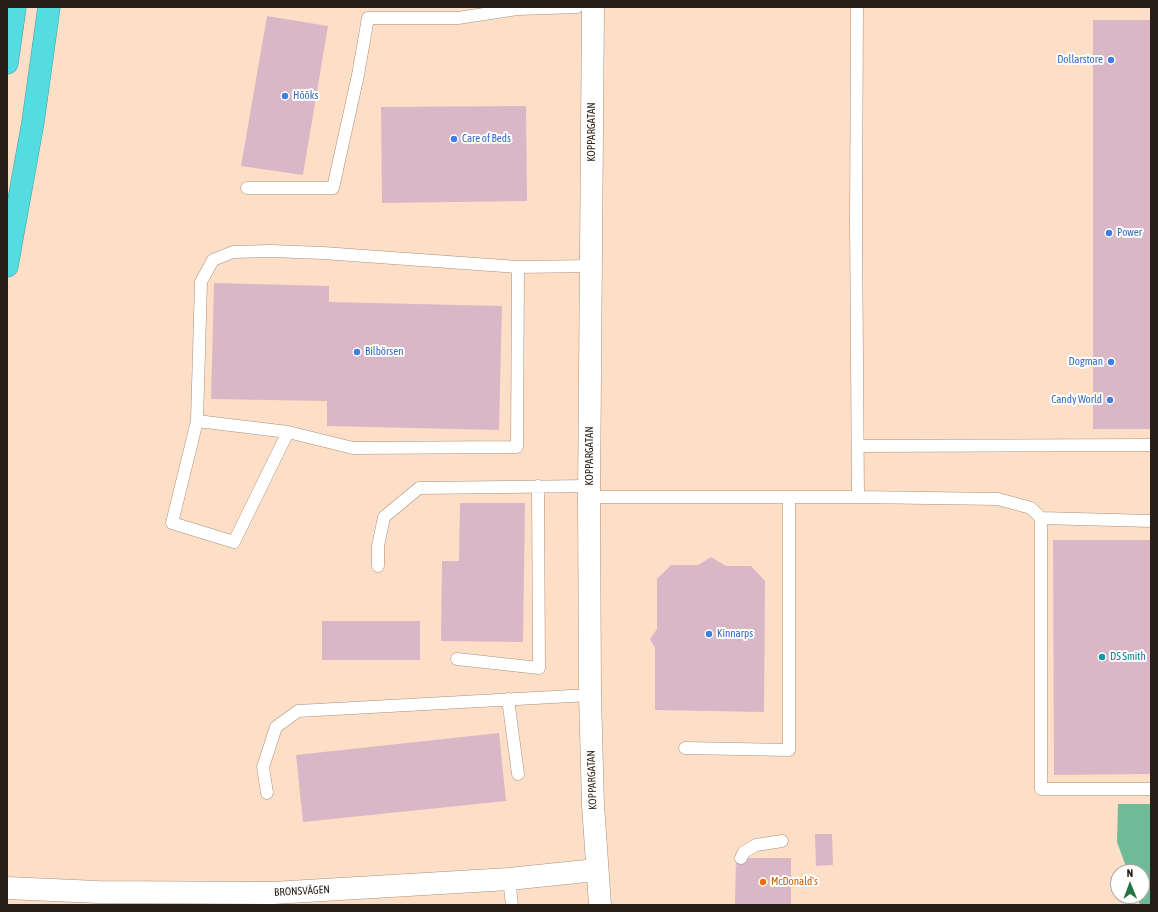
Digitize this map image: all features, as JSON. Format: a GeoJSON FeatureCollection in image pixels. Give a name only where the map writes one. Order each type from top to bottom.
{"type":"FeatureCollection","features":[{"type":"Feature","properties":{"kind":"highway"},"geometry":{"type":"LineString","coordinates":[[7,63],[15,7]]}},
{"type":"Feature","properties":{"kind":"highway"},"geometry":{"type":"LineString","coordinates":[[7,266],[33,122],[50,7]]}},
{"type":"Feature","properties":{"kind":"street","name":"KOPPARGATAN"},"geometry":{"type":"LineString","coordinates":[[593,7],[589,491],[590,695],[596,870],[600,905]]}},
{"type":"Feature","properties":{"kind":"street","name":"BRONSVÄGEN"},"geometry":{"type":"LineString","coordinates":[[7,888],[274,899],[596,870]]}},
{"type":"Feature","properties":{"kind":"lane"},"geometry":{"type":"LineString","coordinates":[[247,188],[333,188],[358,76],[368,18],[458,18],[517,9],[577,7]]}},
{"type":"Feature","properties":{"kind":"lane"},"geometry":{"type":"LineString","coordinates":[[858,7],[856,230],[858,497]]}},
{"type":"Feature","properties":{"kind":"lane"},"geometry":{"type":"LineString","coordinates":[[288,432],[234,542],[172,522],[197,422],[201,282],[213,260],[233,252],[323,253],[518,267],[591,266]]}},
{"type":"Feature","properties":{"kind":"lane"},"geometry":{"type":"LineString","coordinates":[[197,422],[288,432],[353,448],[517,447],[518,267]]}},
{"type":"Feature","properties":{"kind":"lane"},"geometry":{"type":"LineString","coordinates":[[858,446],[1151,445]]}},
{"type":"Feature","properties":{"kind":"lane"},"geometry":{"type":"LineString","coordinates":[[457,659],[539,668],[538,486]]}},
{"type":"Feature","properties":{"kind":"lane"},"geometry":{"type":"LineString","coordinates":[[378,566],[378,546],[384,517],[418,488],[538,486],[589,491],[789,497],[998,499],[1031,508],[1041,518],[1151,521]]}},
{"type":"Feature","properties":{"kind":"lane"},"geometry":{"type":"LineString","coordinates":[[685,748],[789,750],[789,497]]}},
{"type":"Feature","properties":{"kind":"lane"},"geometry":{"type":"LineString","coordinates":[[1041,518],[1041,789],[1151,789]]}},
{"type":"Feature","properties":{"kind":"lane"},"geometry":{"type":"LineString","coordinates":[[267,793],[263,767],[276,727],[298,711],[590,695]]}},
{"type":"Feature","properties":{"kind":"lane"},"geometry":{"type":"LineString","coordinates":[[508,699],[518,774]]}},
{"type":"Feature","properties":{"kind":"lane"},"geometry":{"type":"LineString","coordinates":[[741,858],[744,852],[756,845],[782,841]]}},
{"type":"Feature","properties":{"kind":"lane"},"geometry":{"type":"LineString","coordinates":[[509,879],[512,905]]}},
{"type":"Feature","properties":{"kind":"green space"},"geometry":{"type":"Polygon","coordinates":[[[1118,804],[1151,804],[1151,905],[1140,904],[1150,904],[1150,864],[1125,864],[1117,842],[1118,804]]]}},
{"type":"Feature","properties":{"kind":"building","name":"Hööks"},"geometry":{"type":"Polygon","coordinates":[[[267,16],[328,26],[303,175],[241,166],[267,16]]]}},
{"type":"Feature","properties":{"kind":"building"},"geometry":{"type":"Polygon","coordinates":[[[1093,20],[1151,20],[1151,429],[1093,429],[1093,20]]]}},
{"type":"Feature","properties":{"kind":"building","name":"Care of Beds"},"geometry":{"type":"Polygon","coordinates":[[[526,106],[527,201],[382,203],[381,107],[526,106]]]}},
{"type":"Feature","properties":{"kind":"building","name":"Bilbörsen"},"geometry":{"type":"Polygon","coordinates":[[[214,283],[329,286],[329,302],[502,306],[499,430],[327,426],[327,401],[211,399],[214,283]]]}},
{"type":"Feature","properties":{"kind":"building"},"geometry":{"type":"Polygon","coordinates":[[[460,503],[525,503],[523,642],[441,641],[442,561],[459,561],[460,503]]]}},
{"type":"Feature","properties":{"kind":"building","name":"DS Smith"},"geometry":{"type":"Polygon","coordinates":[[[1053,540],[1151,540],[1151,774],[1054,775],[1053,540]]]}},
{"type":"Feature","properties":{"kind":"building","name":"Kinnarps"},"geometry":{"type":"Polygon","coordinates":[[[711,557],[726,566],[751,566],[765,581],[764,712],[655,710],[655,648],[650,639],[657,629],[657,579],[671,565],[698,565],[711,557]]]}},
{"type":"Feature","properties":{"kind":"building"},"geometry":{"type":"Polygon","coordinates":[[[322,621],[420,621],[420,660],[322,660],[322,621]]]}},
{"type":"Feature","properties":{"kind":"building"},"geometry":{"type":"Polygon","coordinates":[[[499,733],[506,801],[303,822],[296,755],[499,733]]]}},
{"type":"Feature","properties":{"kind":"building"},"geometry":{"type":"Polygon","coordinates":[[[815,834],[832,834],[833,865],[816,866],[815,834]]]}},
{"type":"Feature","properties":{"kind":"building","name":"McDonald's"},"geometry":{"type":"Polygon","coordinates":[[[736,858],[791,858],[791,905],[735,905],[736,858]]]}},
{"type":"Feature","properties":{"kind":"place","name":"Dollarstore"},"geometry":{"type":"Point","coordinates":[1111,60]}},
{"type":"Feature","properties":{"kind":"place","name":"Hööks"},"geometry":{"type":"Point","coordinates":[285,96]}},
{"type":"Feature","properties":{"kind":"place","name":"Care of Beds"},"geometry":{"type":"Point","coordinates":[454,139]}},
{"type":"Feature","properties":{"kind":"place","name":"Power"},"geometry":{"type":"Point","coordinates":[1109,233]}},
{"type":"Feature","properties":{"kind":"place","name":"Bilbörsen"},"geometry":{"type":"Point","coordinates":[357,352]}},
{"type":"Feature","properties":{"kind":"place","name":"Dogman"},"geometry":{"type":"Point","coordinates":[1111,362]}},
{"type":"Feature","properties":{"kind":"place","name":"Candy World"},"geometry":{"type":"Point","coordinates":[1110,400]}},
{"type":"Feature","properties":{"kind":"place","name":"Kinnarps"},"geometry":{"type":"Point","coordinates":[709,634]}},
{"type":"Feature","properties":{"kind":"place","name":"DS Smith"},"geometry":{"type":"Point","coordinates":[1102,657]}},
{"type":"Feature","properties":{"kind":"place","name":"McDonald's"},"geometry":{"type":"Point","coordinates":[763,882]}}]}
